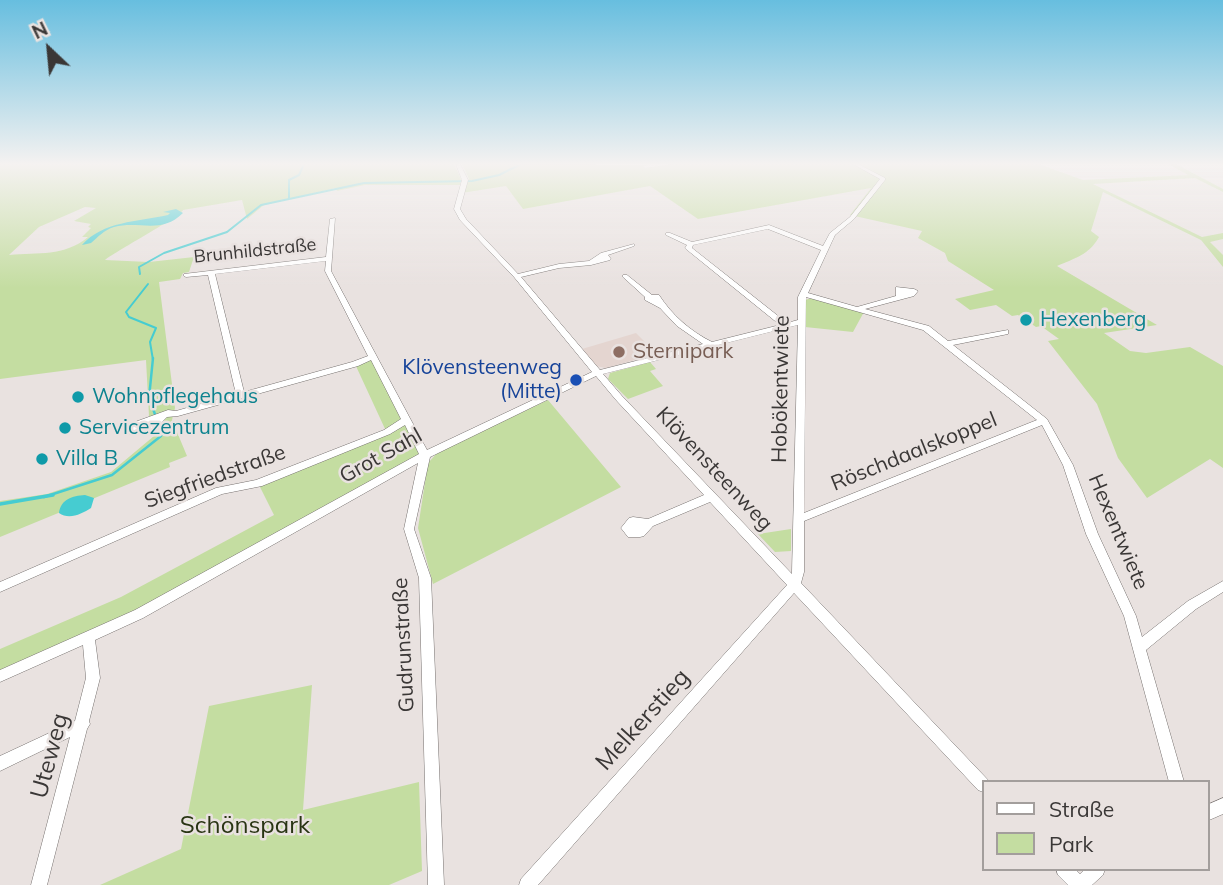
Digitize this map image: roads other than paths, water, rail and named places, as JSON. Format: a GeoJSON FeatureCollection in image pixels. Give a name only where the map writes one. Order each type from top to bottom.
{"type":"FeatureCollection","features":[{"type":"Feature","properties":{"kind":"street","name":"Klövensteenweg"},"geometry":{"type":"LineString","coordinates":[[458,205],[457,209],[596,373],[982,784]]}},
{"type":"Feature","properties":{"kind":"street","name":"Hobökentwiete"},"geometry":{"type":"LineString","coordinates":[[794,585],[798,561],[800,321],[803,294],[832,234],[852,218],[861,205]]}},
{"type":"Feature","properties":{"kind":"street"},"geometry":{"type":"LineString","coordinates":[[333,219],[328,259],[332,280],[425,455]]}},
{"type":"Feature","properties":{"kind":"street"},"geometry":{"type":"LineString","coordinates":[[668,234],[691,244],[780,224]]}},
{"type":"Feature","properties":{"kind":"street"},"geometry":{"type":"LineString","coordinates":[[769,226],[824,249]]}},
{"type":"Feature","properties":{"kind":"street"},"geometry":{"type":"LineString","coordinates":[[691,244],[688,248],[784,324]]}},
{"type":"Feature","properties":{"kind":"street"},"geometry":{"type":"LineString","coordinates":[[516,276],[608,259],[603,254],[632,245]]}},
{"type":"Feature","properties":{"kind":"street","name":"Brunhildstraße"},"geometry":{"type":"LineString","coordinates":[[186,275],[328,259]]}},
{"type":"Feature","properties":{"kind":"street"},"geometry":{"type":"LineString","coordinates":[[211,272],[241,396]]}},
{"type":"Feature","properties":{"kind":"street"},"geometry":{"type":"LineString","coordinates":[[625,276],[650,297],[656,297],[660,306],[697,343]]}},
{"type":"Feature","properties":{"kind":"street","name":"Hexentwiete"},"geometry":{"type":"LineString","coordinates":[[803,294],[920,326],[947,344],[1044,421],[1068,466],[1092,534],[1130,616],[1176,780]]}},
{"type":"Feature","properties":{"kind":"street"},"geometry":{"type":"LineString","coordinates":[[859,308],[900,296]]}},
{"type":"Feature","properties":{"kind":"street","name":"Grot Sahl"},"geometry":{"type":"LineString","coordinates":[[0,676],[139,614],[425,455],[596,373],[697,343],[710,344],[800,321]]}},
{"type":"Feature","properties":{"kind":"street"},"geometry":{"type":"LineString","coordinates":[[947,344],[1005,332]]}},
{"type":"Feature","properties":{"kind":"street"},"geometry":{"type":"LineString","coordinates":[[152,423],[163,416],[355,364],[372,357]]}},
{"type":"Feature","properties":{"kind":"street","name":"Siegfriedstraße"},"geometry":{"type":"LineString","coordinates":[[0,587],[220,491],[258,483],[387,432],[405,421]]}},
{"type":"Feature","properties":{"kind":"street","name":"Röschdaalskoppel"},"geometry":{"type":"LineString","coordinates":[[799,519],[1044,421]]}},
{"type":"Feature","properties":{"kind":"street","name":"Gudrunstraße"},"geometry":{"type":"LineString","coordinates":[[425,455],[409,529],[425,578],[436,885]]}},
{"type":"Feature","properties":{"kind":"street"},"geometry":{"type":"LineString","coordinates":[[649,523],[711,497]]}},
{"type":"Feature","properties":{"kind":"street"},"geometry":{"type":"LineString","coordinates":[[774,564],[798,561]]}},
{"type":"Feature","properties":{"kind":"street","name":"Melkerstieg"},"geometry":{"type":"LineString","coordinates":[[527,885],[794,585]]}},
{"type":"Feature","properties":{"kind":"street"},"geometry":{"type":"LineString","coordinates":[[1140,647],[1192,605],[1223,586]]}},
{"type":"Feature","properties":{"kind":"street","name":"Uteweg"},"geometry":{"type":"LineString","coordinates":[[39,885],[93,678],[88,637]]}},
{"type":"Feature","properties":{"kind":"street"},"geometry":{"type":"LineString","coordinates":[[0,764],[83,724]]}},
{"type":"Feature","properties":{"kind":"street"},"geometry":{"type":"LineString","coordinates":[[1066,871],[1079,885],[1095,871]]}},
{"type":"Feature","properties":{"kind":"water"},"geometry":{"type":"Polygon","coordinates":[[[176,209],[183,213],[175,220],[158,225],[114,227],[91,243],[82,245],[90,237],[110,227],[168,215],[170,213],[163,212],[176,209]]]}},
{"type":"Feature","properties":{"kind":"water"},"geometry":{"type":"Polygon","coordinates":[[[85,495],[94,498],[91,508],[71,516],[59,513],[62,504],[68,499],[85,495]]]}},
{"type":"Feature","properties":{"kind":"waterway"},"geometry":{"type":"LineString","coordinates":[[140,274],[139,267],[164,253],[227,232],[261,205]]}},
{"type":"Feature","properties":{"kind":"waterway"},"geometry":{"type":"LineString","coordinates":[[148,284],[126,312],[129,317],[156,328],[150,342],[153,359]]}},
{"type":"Feature","properties":{"kind":"waterway"},"geometry":{"type":"LineString","coordinates":[[153,359],[149,398],[156,417]]}},
{"type":"Feature","properties":{"kind":"waterway"},"geometry":{"type":"LineString","coordinates":[[47,496],[112,475],[161,436],[164,430],[160,422]]}},
{"type":"Feature","properties":{"kind":"waterway"},"geometry":{"type":"LineString","coordinates":[[47,496],[53,495]]}},
{"type":"Feature","properties":{"kind":"waterway"},"geometry":{"type":"LineString","coordinates":[[0,504],[47,496]]}},
{"type":"Feature","properties":{"kind":"place","name":"Hexenberg"},"geometry":{"type":"Point","coordinates":[1026,320]}},
{"type":"Feature","properties":{"kind":"place","name":"Sternipark"},"geometry":{"type":"Point","coordinates":[619,352]}},
{"type":"Feature","properties":{"kind":"place","name":"Klövensteenweg (Mitte)"},"geometry":{"type":"Point","coordinates":[576,380]}},
{"type":"Feature","properties":{"kind":"place","name":"Wohnpflegehaus"},"geometry":{"type":"Point","coordinates":[78,397]}},
{"type":"Feature","properties":{"kind":"place","name":"Servicezentrum"},"geometry":{"type":"Point","coordinates":[65,428]}},
{"type":"Feature","properties":{"kind":"place","name":"Villa B"},"geometry":{"type":"Point","coordinates":[42,459]}},
{"type":"Feature","properties":{"kind":"park label","name":"Schönspark"},"geometry":{"type":"Point","coordinates":[245,826]}}]}
